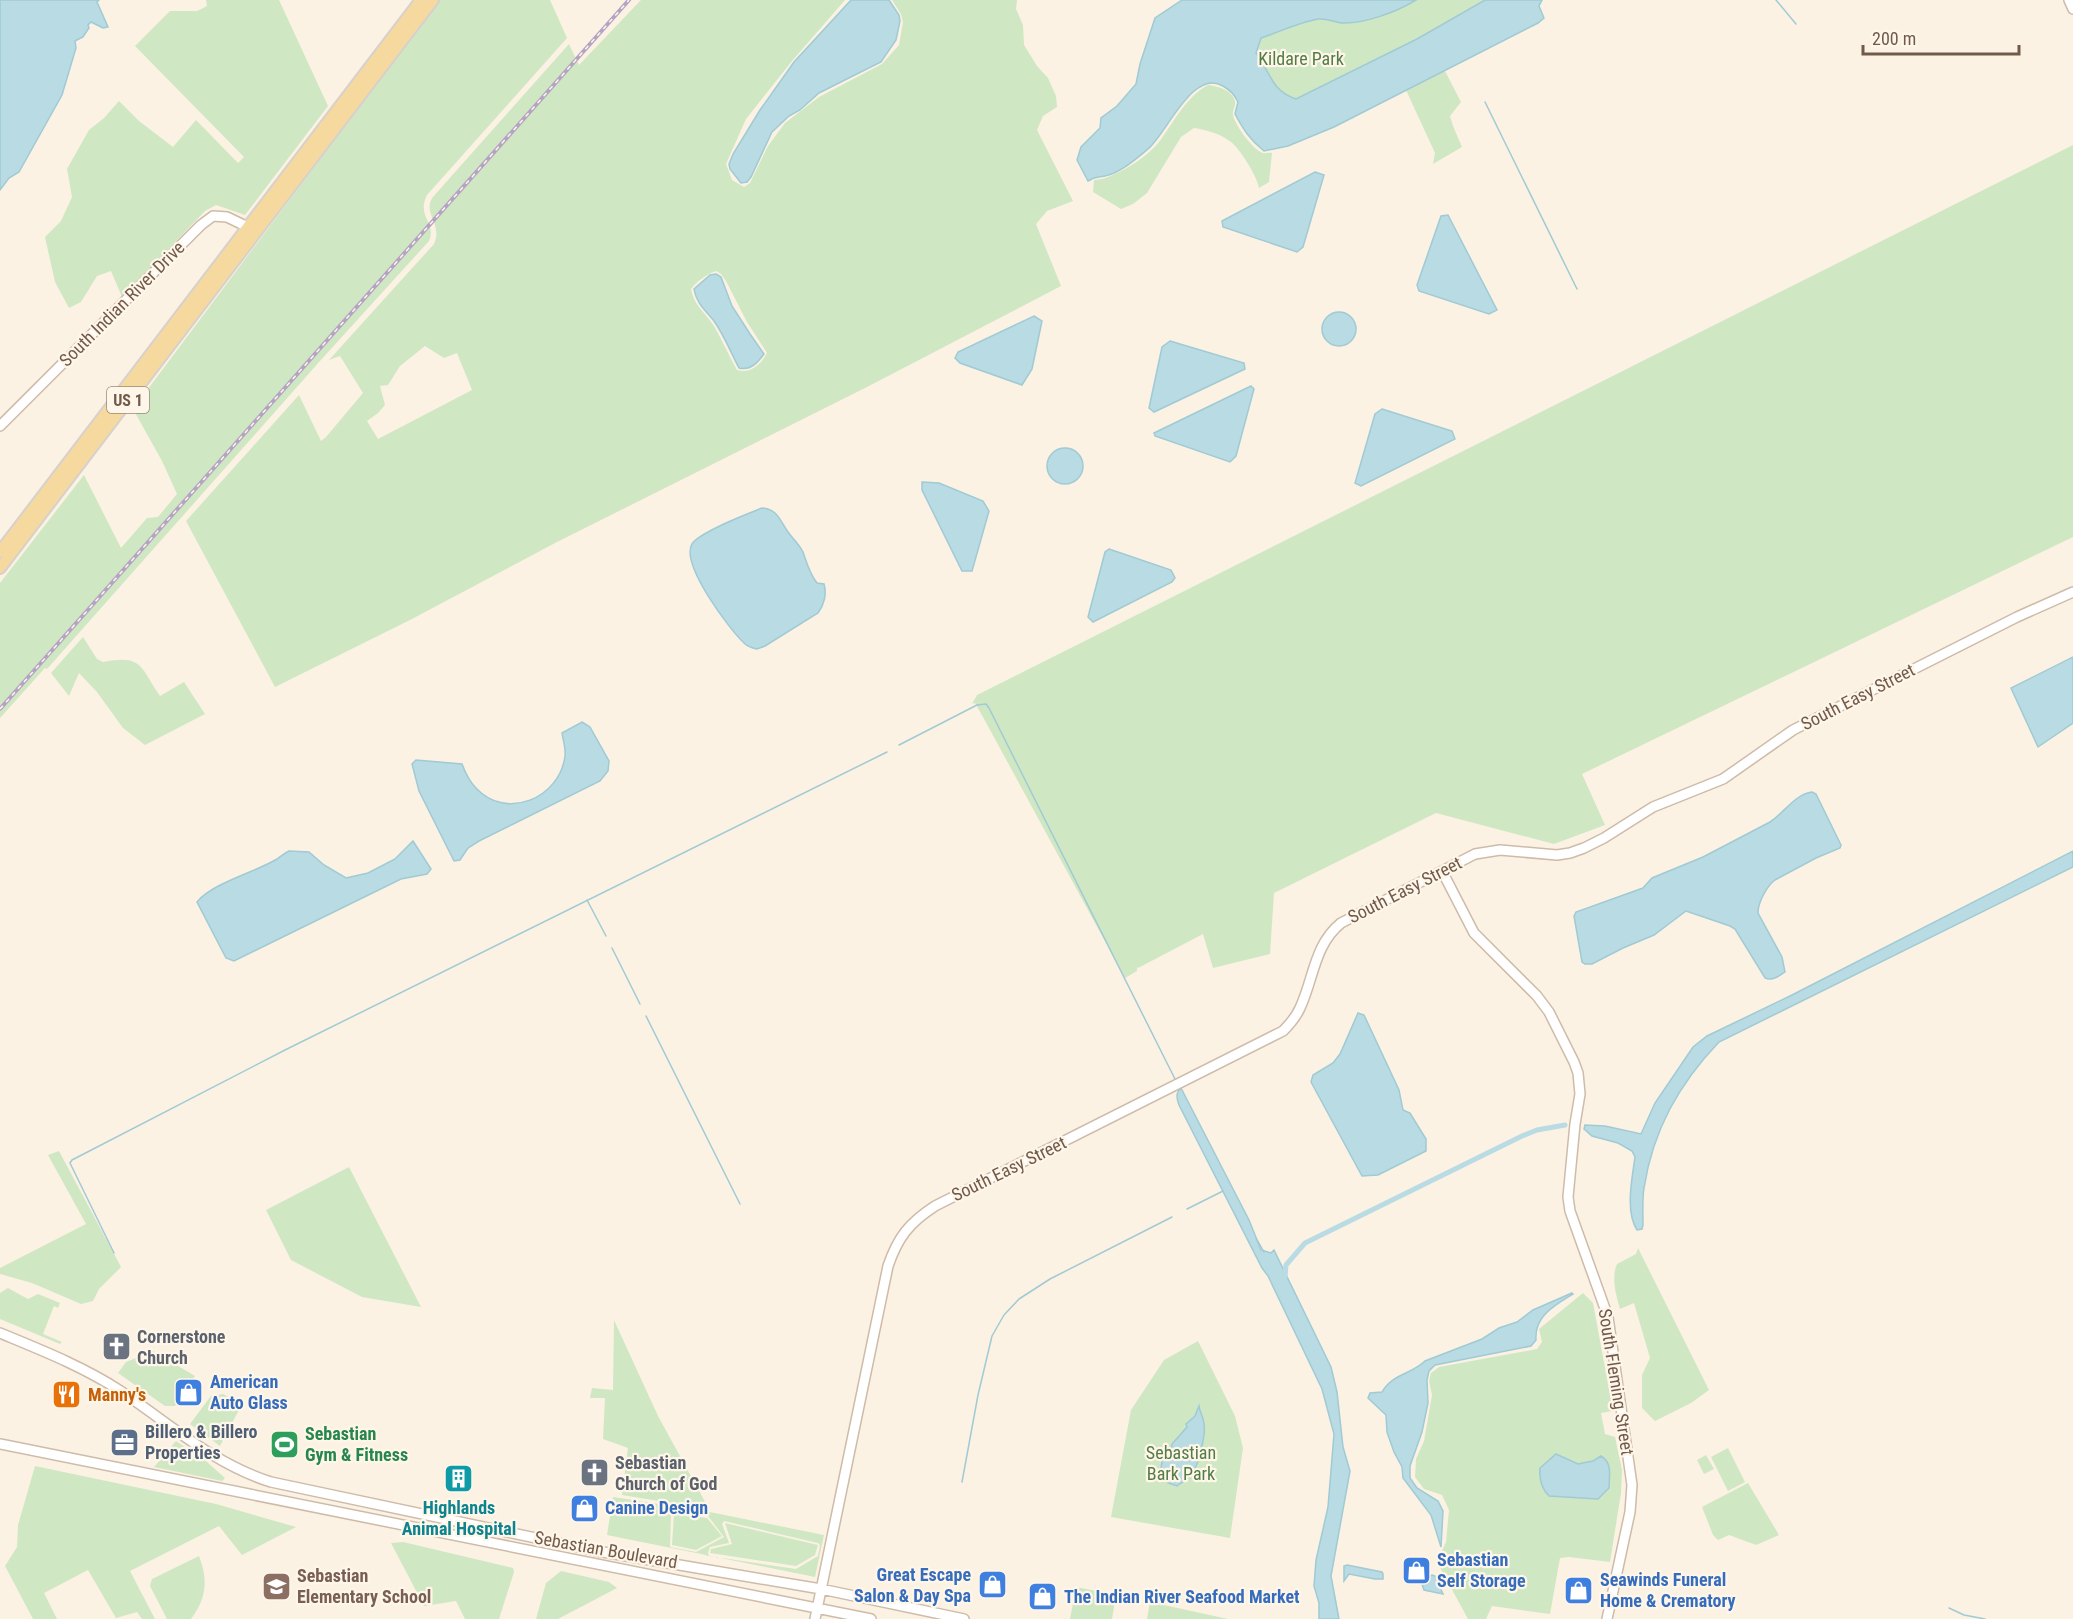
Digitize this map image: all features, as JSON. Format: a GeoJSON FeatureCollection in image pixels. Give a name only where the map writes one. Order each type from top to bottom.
{"type":"FeatureCollection","features":[{"type":"Feature","properties":{"kind":"main road","name":"US 1"},"geometry":{"type":"LineString","coordinates":[[0,568],[64,485],[421,0]]}},
{"type":"Feature","properties":{"kind":"main road","name":"US 1"},"geometry":{"type":"LineString","coordinates":[[0,552],[62,470],[434,0]]}},
{"type":"Feature","properties":{"kind":"main road"},"geometry":{"type":"LineString","coordinates":[[392,38],[395,51]]}},
{"type":"Feature","properties":{"kind":"main road"},"geometry":{"type":"LineString","coordinates":[[62,470],[61,477],[64,485]]}},
{"type":"Feature","properties":{"kind":"main road"},"geometry":{"type":"LineString","coordinates":[[50,486],[50,503]]}},
{"type":"Feature","properties":{"kind":"street"},"geometry":{"type":"LineString","coordinates":[[2068,0],[2073,9]]}},
{"type":"Feature","properties":{"kind":"street","name":"South Indian River Drive"},"geometry":{"type":"LineString","coordinates":[[0,426],[201,225],[213,216],[227,217],[252,229]]}},
{"type":"Feature","properties":{"kind":"street","name":"South Easy Street"},"geometry":{"type":"LineString","coordinates":[[815,1619],[888,1266],[898,1239],[908,1228],[935,1206],[1283,1031],[1300,1008],[1324,940],[1341,922],[1475,854],[1488,850],[1500,849],[1557,855],[1584,848],[1653,807],[1723,779],[1793,730],[2073,591]]}},
{"type":"Feature","properties":{"kind":"street","name":"South Fleming Street"},"geometry":{"type":"LineString","coordinates":[[1442,871],[1474,933],[1537,996],[1549,1012],[1578,1073],[1580,1094],[1568,1197],[1570,1211],[1608,1317],[1632,1485],[1628,1523],[1607,1619]]}},
{"type":"Feature","properties":{"kind":"street","name":"Sebastian Boulevard"},"geometry":{"type":"LineString","coordinates":[[0,1333],[66,1360],[118,1389],[211,1455],[243,1473],[271,1482],[597,1551],[821,1589],[964,1619]]}},
{"type":"Feature","properties":{"kind":"street","name":"Sebastian Boulevard"},"geometry":{"type":"LineString","coordinates":[[0,1444],[871,1619]]}},
{"type":"Feature","properties":{"kind":"green space"},"geometry":{"type":"Polygon","coordinates":[[[206,0],[279,0],[328,106],[245,215],[216,205],[205,211],[122,297],[111,271],[97,276],[81,302],[69,308],[55,282],[45,237],[61,221],[72,197],[67,169],[89,130],[119,101],[139,121],[173,147],[196,120],[238,163],[244,157],[135,46],[170,11],[197,11],[207,6],[206,0]]]}},
{"type":"Feature","properties":{"kind":"green space"},"geometry":{"type":"Polygon","coordinates":[[[439,0],[550,0],[567,38],[427,195],[424,209],[431,229],[429,241],[47,669],[45,668],[0,718],[0,583],[84,475],[121,548],[147,518],[158,517],[177,494],[162,461],[133,409],[439,0]]]}},
{"type":"Feature","properties":{"kind":"green space"},"geometry":{"type":"Polygon","coordinates":[[[641,0],[845,0],[746,119],[726,164],[732,180],[744,187],[750,183],[768,146],[785,123],[819,97],[882,64],[899,45],[903,22],[892,0],[1017,0],[1016,9],[1023,25],[1024,45],[1037,66],[1048,78],[1056,96],[1057,107],[1043,116],[1037,130],[1073,201],[1047,211],[1036,224],[1061,286],[867,387],[557,542],[410,620],[275,687],[186,521],[299,395],[321,441],[326,437],[363,393],[340,356],[329,360],[434,244],[436,231],[430,210],[432,198],[569,44],[579,65],[641,0]],[[716,271],[696,283],[691,289],[697,305],[714,326],[737,370],[747,371],[759,364],[767,353],[747,322],[726,281],[716,271]],[[425,346],[400,366],[388,385],[380,386],[385,405],[367,421],[378,439],[472,390],[457,353],[444,358],[425,346]]]}},
{"type":"Feature","properties":{"kind":"green space","name":"Kildare Park"},"geometry":{"type":"Polygon","coordinates":[[[1416,0],[1485,0],[1417,39],[1296,99],[1275,85],[1256,53],[1261,38],[1304,22],[1321,18],[1341,23],[1406,6],[1416,0]]]}},
{"type":"Feature","properties":{"kind":"green space"},"geometry":{"type":"Polygon","coordinates":[[[1445,71],[1461,102],[1450,116],[1462,147],[1433,164],[1435,153],[1406,90],[1445,71]]]}},
{"type":"Feature","properties":{"kind":"green space"},"geometry":{"type":"Polygon","coordinates":[[[1208,85],[1231,94],[1235,101],[1234,119],[1241,131],[1259,151],[1272,153],[1269,182],[1259,188],[1248,163],[1231,142],[1214,133],[1194,128],[1181,137],[1147,193],[1133,204],[1121,209],[1093,192],[1094,180],[1122,171],[1148,153],[1159,142],[1186,103],[1208,85]]]}},
{"type":"Feature","properties":{"kind":"green space"},"geometry":{"type":"Polygon","coordinates":[[[2073,145],[2073,537],[1582,774],[1605,825],[1554,844],[1436,813],[1274,893],[1270,954],[1213,968],[1203,934],[1137,967],[1137,971],[1125,978],[983,717],[975,703],[972,704],[977,695],[2073,145]]]}},
{"type":"Feature","properties":{"kind":"green space"},"geometry":{"type":"Polygon","coordinates":[[[83,637],[97,659],[103,662],[126,660],[139,665],[160,696],[184,682],[205,714],[145,745],[123,728],[97,692],[79,673],[69,696],[51,673],[83,637]]]}},
{"type":"Feature","properties":{"kind":"green space"},"geometry":{"type":"Polygon","coordinates":[[[59,1151],[121,1267],[99,1289],[93,1301],[81,1304],[32,1283],[0,1274],[0,1268],[86,1224],[48,1155],[59,1151]]]}},
{"type":"Feature","properties":{"kind":"green space"},"geometry":{"type":"Polygon","coordinates":[[[349,1167],[421,1307],[362,1297],[291,1260],[266,1210],[349,1167]]]}},
{"type":"Feature","properties":{"kind":"green space"},"geometry":{"type":"Polygon","coordinates":[[[1638,1248],[1709,1390],[1691,1403],[1655,1421],[1642,1408],[1642,1375],[1650,1358],[1634,1303],[1620,1309],[1615,1286],[1614,1275],[1617,1264],[1636,1254],[1638,1248]]]}},
{"type":"Feature","properties":{"kind":"green space"},"geometry":{"type":"Polygon","coordinates":[[[8,1288],[28,1299],[38,1294],[60,1303],[58,1308],[54,1306],[43,1334],[62,1342],[60,1344],[0,1319],[0,1293],[8,1288]]]}},
{"type":"Feature","properties":{"kind":"green space"},"geometry":{"type":"Polygon","coordinates":[[[1583,1293],[1593,1303],[1613,1411],[1601,1413],[1605,1434],[1615,1437],[1622,1470],[1621,1493],[1610,1562],[1560,1558],[1550,1614],[1492,1606],[1486,1619],[1468,1619],[1437,1562],[1446,1542],[1449,1510],[1442,1495],[1424,1489],[1415,1477],[1416,1459],[1424,1441],[1432,1395],[1429,1381],[1431,1373],[1439,1367],[1537,1349],[1542,1342],[1539,1329],[1583,1293]]]}},
{"type":"Feature","properties":{"kind":"green space"},"geometry":{"type":"Polygon","coordinates":[[[614,1320],[658,1416],[709,1509],[622,1495],[628,1448],[603,1439],[605,1398],[590,1398],[592,1388],[613,1390],[614,1320]]]}},
{"type":"Feature","properties":{"kind":"green space","name":"Sebastian Bark Park"},"geometry":{"type":"Polygon","coordinates":[[[1198,1341],[1235,1416],[1243,1448],[1230,1538],[1111,1517],[1131,1410],[1164,1360],[1198,1341]]]}},
{"type":"Feature","properties":{"kind":"green space"},"geometry":{"type":"Polygon","coordinates":[[[153,1351],[195,1376],[175,1406],[165,1406],[118,1373],[126,1362],[153,1351]]]}},
{"type":"Feature","properties":{"kind":"green space"},"geometry":{"type":"Polygon","coordinates":[[[223,1394],[242,1404],[220,1446],[190,1424],[211,1396],[223,1394]]]}},
{"type":"Feature","properties":{"kind":"green space"},"geometry":{"type":"Polygon","coordinates":[[[176,1441],[207,1462],[225,1478],[222,1481],[154,1467],[176,1441]]]}},
{"type":"Feature","properties":{"kind":"green space"},"geometry":{"type":"Polygon","coordinates":[[[1728,1448],[1745,1482],[1728,1491],[1711,1457],[1728,1448]]]}},
{"type":"Feature","properties":{"kind":"green space"},"geometry":{"type":"Polygon","coordinates":[[[1706,1455],[1714,1469],[1704,1474],[1697,1460],[1706,1455]]]}},
{"type":"Feature","properties":{"kind":"green space"},"geometry":{"type":"Polygon","coordinates":[[[35,1466],[216,1504],[296,1527],[242,1555],[219,1526],[130,1571],[155,1619],[142,1619],[137,1612],[116,1618],[88,1570],[44,1593],[57,1619],[33,1619],[5,1566],[17,1547],[18,1525],[35,1466]]]}},
{"type":"Feature","properties":{"kind":"green space"},"geometry":{"type":"Polygon","coordinates":[[[1748,1483],[1779,1535],[1756,1545],[1729,1535],[1718,1540],[1713,1535],[1702,1507],[1748,1483]]]}},
{"type":"Feature","properties":{"kind":"green space"},"geometry":{"type":"Polygon","coordinates":[[[613,1497],[705,1511],[824,1535],[815,1577],[717,1557],[796,1569],[818,1556],[820,1545],[818,1543],[724,1521],[722,1524],[729,1543],[710,1547],[709,1556],[607,1535],[613,1497]],[[674,1511],[671,1514],[670,1547],[696,1552],[724,1537],[708,1516],[674,1511]]]}},
{"type":"Feature","properties":{"kind":"green space"},"geometry":{"type":"Polygon","coordinates":[[[674,1514],[707,1518],[722,1536],[696,1550],[672,1545],[674,1514]]]}},
{"type":"Feature","properties":{"kind":"green space"},"geometry":{"type":"Polygon","coordinates":[[[725,1523],[818,1545],[815,1555],[796,1566],[710,1553],[711,1549],[732,1544],[725,1523]]]}},
{"type":"Feature","properties":{"kind":"green space"},"geometry":{"type":"Polygon","coordinates":[[[403,1542],[513,1568],[514,1572],[499,1619],[465,1619],[456,1601],[424,1606],[391,1543],[403,1542]]]}},
{"type":"Feature","properties":{"kind":"green space"},"geometry":{"type":"Polygon","coordinates":[[[199,1556],[205,1581],[200,1604],[191,1619],[167,1619],[150,1586],[152,1579],[199,1556]]]}},
{"type":"Feature","properties":{"kind":"green space"},"geometry":{"type":"Polygon","coordinates":[[[561,1571],[609,1582],[617,1588],[558,1619],[536,1619],[546,1583],[561,1571]]]}},
{"type":"Feature","properties":{"kind":"green space"},"geometry":{"type":"Polygon","coordinates":[[[1076,1587],[1116,1595],[1112,1619],[1070,1619],[1076,1587]]]}},
{"type":"Feature","properties":{"kind":"green space"},"geometry":{"type":"Polygon","coordinates":[[[1150,1602],[1228,1619],[1147,1619],[1150,1602]]]}},
{"type":"Feature","properties":{"kind":"water"},"geometry":{"type":"Polygon","coordinates":[[[0,0],[99,0],[97,2],[108,27],[103,28],[91,22],[83,37],[75,41],[76,48],[62,95],[19,172],[9,178],[0,190],[0,0]]]}},
{"type":"Feature","properties":{"kind":"water"},"geometry":{"type":"Polygon","coordinates":[[[851,0],[889,0],[899,15],[896,40],[881,62],[819,93],[800,110],[789,116],[772,132],[751,177],[747,182],[741,183],[730,169],[729,164],[733,154],[760,110],[794,62],[851,0]]]}},
{"type":"Feature","properties":{"kind":"water"},"geometry":{"type":"Polygon","coordinates":[[[1182,0],[1416,0],[1390,13],[1370,19],[1350,23],[1312,20],[1261,38],[1256,53],[1276,86],[1296,99],[1417,39],[1485,0],[1542,0],[1539,6],[1544,18],[1334,127],[1288,146],[1264,151],[1251,138],[1235,114],[1238,102],[1232,93],[1223,86],[1212,83],[1201,86],[1181,105],[1148,149],[1116,172],[1088,181],[1077,160],[1081,147],[1100,128],[1101,118],[1117,106],[1136,84],[1155,18],[1182,0]]]}},
{"type":"Feature","properties":{"kind":"water"},"geometry":{"type":"Polygon","coordinates":[[[1315,172],[1324,175],[1303,247],[1297,252],[1223,227],[1222,221],[1315,172]]]}},
{"type":"Feature","properties":{"kind":"water"},"geometry":{"type":"Polygon","coordinates":[[[1448,215],[1497,310],[1489,314],[1419,291],[1417,285],[1441,216],[1448,215]]]}},
{"type":"Feature","properties":{"kind":"water"},"geometry":{"type":"Polygon","coordinates":[[[716,274],[721,277],[732,306],[764,354],[751,367],[739,368],[718,326],[695,294],[694,289],[710,275],[716,274]]]}},
{"type":"Feature","properties":{"kind":"water"},"geometry":{"type":"Polygon","coordinates":[[[1339,312],[1351,317],[1356,329],[1351,341],[1339,346],[1327,341],[1322,329],[1327,317],[1339,312]]]}},
{"type":"Feature","properties":{"kind":"water"},"geometry":{"type":"Polygon","coordinates":[[[1034,316],[1042,321],[1032,369],[1022,385],[960,363],[955,358],[958,352],[1034,316]]]}},
{"type":"Feature","properties":{"kind":"water"},"geometry":{"type":"Polygon","coordinates":[[[1170,341],[1244,363],[1245,369],[1154,412],[1149,408],[1162,347],[1170,341]]]}},
{"type":"Feature","properties":{"kind":"water"},"geometry":{"type":"Polygon","coordinates":[[[1251,386],[1254,389],[1236,456],[1230,462],[1155,436],[1154,433],[1251,386]]]}},
{"type":"Feature","properties":{"kind":"water"},"geometry":{"type":"Polygon","coordinates":[[[1382,409],[1452,431],[1455,439],[1361,486],[1355,483],[1375,414],[1382,409]]]}},
{"type":"Feature","properties":{"kind":"water"},"geometry":{"type":"Polygon","coordinates":[[[1065,448],[1077,454],[1083,466],[1077,478],[1065,484],[1053,478],[1047,466],[1053,454],[1065,448]]]}},
{"type":"Feature","properties":{"kind":"water"},"geometry":{"type":"Polygon","coordinates":[[[922,482],[939,483],[983,501],[989,511],[972,571],[962,571],[922,490],[922,482]]]}},
{"type":"Feature","properties":{"kind":"water"},"geometry":{"type":"Polygon","coordinates":[[[762,508],[778,516],[801,549],[814,579],[817,583],[824,584],[825,592],[818,613],[757,649],[744,643],[718,611],[699,581],[690,553],[692,544],[704,534],[762,508]]]}},
{"type":"Feature","properties":{"kind":"water"},"geometry":{"type":"Polygon","coordinates":[[[1109,549],[1171,570],[1175,578],[1172,582],[1093,622],[1088,617],[1105,552],[1109,549]]]}},
{"type":"Feature","properties":{"kind":"water"},"geometry":{"type":"Polygon","coordinates":[[[2073,657],[2073,723],[2038,747],[2011,688],[2073,657]]]}},
{"type":"Feature","properties":{"kind":"water"},"geometry":{"type":"Polygon","coordinates":[[[582,722],[590,727],[609,761],[608,771],[600,781],[479,841],[468,848],[460,860],[454,861],[419,791],[412,764],[416,760],[462,764],[474,786],[488,798],[502,803],[530,800],[543,793],[561,771],[565,753],[562,733],[582,722]]]}},
{"type":"Feature","properties":{"kind":"water"},"geometry":{"type":"Polygon","coordinates":[[[1812,792],[1816,794],[1841,845],[1840,848],[1775,880],[1761,899],[1758,913],[1782,957],[1785,972],[1773,978],[1765,978],[1735,929],[1686,911],[1654,935],[1592,964],[1582,962],[1574,916],[1576,912],[1643,888],[1652,878],[1703,857],[1770,822],[1800,796],[1812,792]]]}},
{"type":"Feature","properties":{"kind":"water"},"geometry":{"type":"Polygon","coordinates":[[[413,841],[431,869],[427,874],[401,879],[234,961],[226,958],[197,902],[213,889],[268,864],[289,851],[309,852],[324,865],[346,878],[368,873],[395,859],[413,841]]]}},
{"type":"Feature","properties":{"kind":"water"},"geometry":{"type":"Polygon","coordinates":[[[2073,851],[2073,867],[1719,1042],[1680,1091],[1661,1127],[1644,1188],[1643,1225],[1642,1229],[1637,1230],[1630,1204],[1635,1157],[1632,1151],[1618,1143],[1592,1136],[1584,1129],[1585,1125],[1605,1126],[1641,1134],[1655,1103],[1693,1047],[1707,1036],[2073,851]]]}},
{"type":"Feature","properties":{"kind":"water"},"geometry":{"type":"Polygon","coordinates":[[[1358,1013],[1364,1015],[1399,1090],[1403,1110],[1410,1113],[1426,1139],[1426,1151],[1378,1175],[1362,1176],[1311,1082],[1313,1075],[1333,1063],[1340,1054],[1358,1013]]]}},
{"type":"Feature","properties":{"kind":"water"},"geometry":{"type":"Polygon","coordinates":[[[1181,1088],[1249,1220],[1261,1250],[1271,1253],[1274,1250],[1331,1367],[1337,1392],[1343,1447],[1350,1471],[1331,1576],[1339,1619],[1319,1619],[1319,1603],[1314,1586],[1316,1560],[1328,1507],[1334,1434],[1322,1389],[1268,1276],[1179,1105],[1177,1094],[1181,1088]]]}},
{"type":"Feature","properties":{"kind":"water"},"geometry":{"type":"Polygon","coordinates":[[[1572,1293],[1542,1318],[1538,1324],[1536,1340],[1531,1346],[1435,1365],[1429,1371],[1428,1403],[1422,1432],[1410,1466],[1410,1478],[1417,1488],[1438,1501],[1443,1511],[1441,1547],[1431,1515],[1403,1478],[1402,1467],[1387,1432],[1386,1415],[1368,1398],[1370,1393],[1382,1392],[1391,1381],[1425,1361],[1482,1339],[1499,1328],[1517,1322],[1533,1310],[1572,1293]]]}},
{"type":"Feature","properties":{"kind":"water"},"geometry":{"type":"Polygon","coordinates":[[[1199,1406],[1204,1430],[1197,1464],[1191,1476],[1177,1486],[1168,1483],[1161,1468],[1163,1455],[1171,1449],[1172,1444],[1187,1427],[1186,1424],[1195,1416],[1199,1406]]]}},
{"type":"Feature","properties":{"kind":"water"},"geometry":{"type":"Polygon","coordinates":[[[1556,1454],[1578,1464],[1593,1461],[1601,1456],[1609,1466],[1609,1488],[1598,1499],[1549,1496],[1541,1483],[1540,1468],[1556,1454]]]}},
{"type":"Feature","properties":{"kind":"water"},"geometry":{"type":"Polygon","coordinates":[[[1344,1566],[1382,1572],[1383,1579],[1349,1574],[1344,1581],[1344,1566]]]}},
{"type":"Feature","properties":{"kind":"water"},"geometry":{"type":"Polygon","coordinates":[[[1432,1575],[1435,1576],[1443,1594],[1424,1590],[1421,1581],[1432,1575]]]}},
{"type":"Feature","properties":{"kind":"waterway"},"geometry":{"type":"LineString","coordinates":[[1776,0],[1796,24]]}},
{"type":"Feature","properties":{"kind":"waterway"},"geometry":{"type":"LineString","coordinates":[[1485,102],[1577,289]]}},
{"type":"Feature","properties":{"kind":"waterway"},"geometry":{"type":"LineString","coordinates":[[899,745],[977,705],[986,704],[1175,1079]]}},
{"type":"Feature","properties":{"kind":"waterway"},"geometry":{"type":"LineString","coordinates":[[114,1253],[70,1163],[72,1160],[285,1050],[887,752]]}},
{"type":"Feature","properties":{"kind":"waterway"},"geometry":{"type":"LineString","coordinates":[[587,900],[606,936]]}},
{"type":"Feature","properties":{"kind":"waterway"},"geometry":{"type":"LineString","coordinates":[[612,948],[640,1004]]}},
{"type":"Feature","properties":{"kind":"waterway"},"geometry":{"type":"LineString","coordinates":[[646,1016],[740,1204]]}},
{"type":"Feature","properties":{"kind":"waterway"},"geometry":{"type":"LineString","coordinates":[[1285,1277],[1286,1265],[1305,1243],[1522,1136],[1537,1130],[1565,1125]]}},
{"type":"Feature","properties":{"kind":"waterway"},"geometry":{"type":"LineString","coordinates":[[1187,1209],[1223,1191]]}},
{"type":"Feature","properties":{"kind":"waterway"},"geometry":{"type":"LineString","coordinates":[[962,1482],[978,1395],[992,1336],[1004,1315],[1019,1299],[1050,1279],[1172,1217]]}},
{"type":"Feature","properties":{"kind":"waterway"},"geometry":{"type":"LineString","coordinates":[[1256,1238],[1264,1252]]}},
{"type":"Feature","properties":{"kind":"waterway"},"geometry":{"type":"LineString","coordinates":[[1949,1608],[1964,1615],[1985,1619]]}},
{"type":"Feature","properties":{"kind":"railway"},"geometry":{"type":"LineString","coordinates":[[0,709],[629,0]]}},
{"type":"Feature","properties":{"kind":"place","name":"Cornerstone Church"},"geometry":{"type":"Point","coordinates":[116,1347]}},
{"type":"Feature","properties":{"kind":"place","name":"American Auto Glass"},"geometry":{"type":"Point","coordinates":[189,1392]}},
{"type":"Feature","properties":{"kind":"place","name":"Manny's"},"geometry":{"type":"Point","coordinates":[67,1395]}},
{"type":"Feature","properties":{"kind":"place","name":"Billero & Billero Properties"},"geometry":{"type":"Point","coordinates":[124,1442]}},
{"type":"Feature","properties":{"kind":"place","name":"Sebastian Gym & Fitness"},"geometry":{"type":"Point","coordinates":[284,1444]}},
{"type":"Feature","properties":{"kind":"place","name":"Sebastian Church of God"},"geometry":{"type":"Point","coordinates":[594,1473]}},
{"type":"Feature","properties":{"kind":"place","name":"Highlands Animal Hospital"},"geometry":{"type":"Point","coordinates":[459,1479]}},
{"type":"Feature","properties":{"kind":"place","name":"Canine Design"},"geometry":{"type":"Point","coordinates":[584,1508]}},
{"type":"Feature","properties":{"kind":"place","name":"Sebastian Self Storage"},"geometry":{"type":"Point","coordinates":[1416,1570]}},
{"type":"Feature","properties":{"kind":"place","name":"Great Escape Salon & Day Spa"},"geometry":{"type":"Point","coordinates":[992,1585]}},
{"type":"Feature","properties":{"kind":"place","name":"Sebastian Elementary School"},"geometry":{"type":"Point","coordinates":[276,1586]}},
{"type":"Feature","properties":{"kind":"place","name":"Seawinds Funeral Home & Crematory"},"geometry":{"type":"Point","coordinates":[1579,1590]}},
{"type":"Feature","properties":{"kind":"place","name":"The Indian River Seafood Market"},"geometry":{"type":"Point","coordinates":[1043,1597]}}]}
